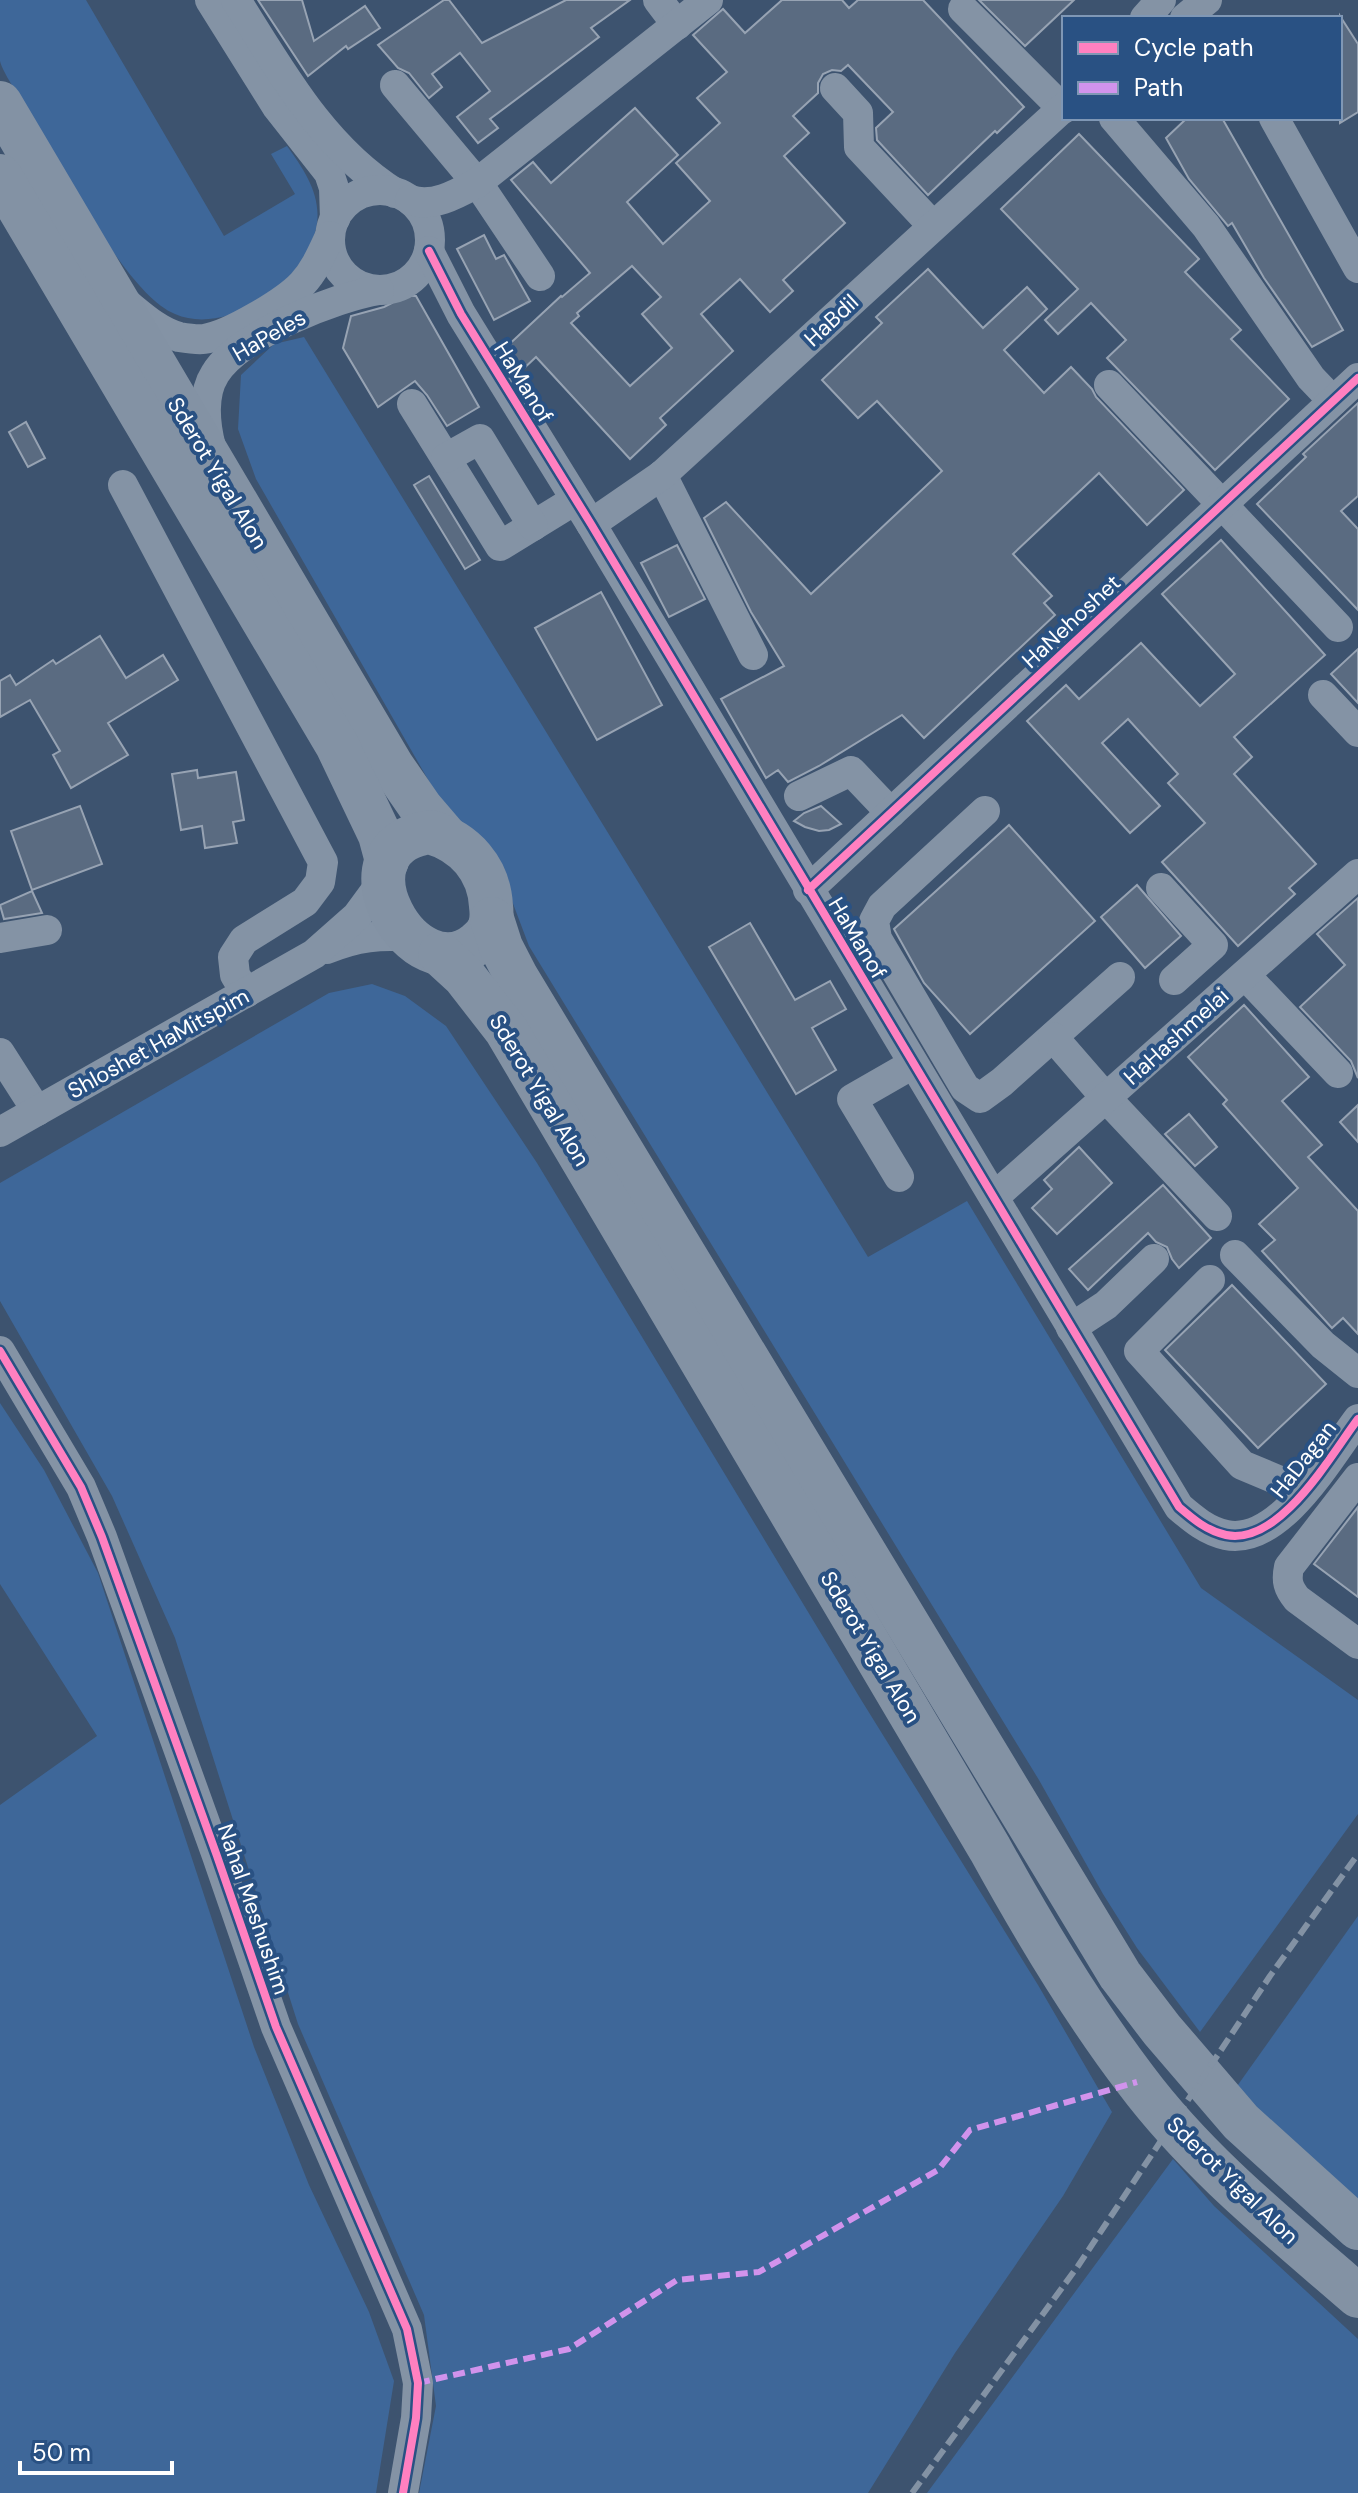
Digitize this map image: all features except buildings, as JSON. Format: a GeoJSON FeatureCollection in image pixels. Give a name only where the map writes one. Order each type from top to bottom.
{"type":"FeatureCollection","features":[{"type":"Feature","properties":{"kind":"highway","name":"Sderot Yigal Alon"},"geometry":{"type":"LineString","coordinates":[[0,103],[392,766],[445,836],[465,849],[483,871],[490,890],[492,919],[501,947],[517,978],[1120,1975],[1241,2122],[1358,2228]]}},
{"type":"Feature","properties":{"kind":"highway","name":"Sderot Yigal Alon"},"geometry":{"type":"LineString","coordinates":[[0,176],[337,745],[380,835],[385,871],[384,897],[391,914],[402,930],[464,976],[506,1030],[1080,2001],[1137,2082],[1183,2134],[1230,2183],[1358,2296]]}},
{"type":"Feature","properties":{"kind":"highway"},"geometry":{"type":"LineString","coordinates":[[385,871],[397,845],[414,834],[430,832],[445,836]]}},
{"type":"Feature","properties":{"kind":"highway"},"geometry":{"type":"LineString","coordinates":[[426,946],[455,954],[473,947],[487,935],[492,919]]}},
{"type":"Feature","properties":{"kind":"street"},"geometry":{"type":"LineString","coordinates":[[210,0],[277,107],[329,173],[334,188],[332,252],[338,267],[349,279],[363,287],[383,290],[399,286],[418,272],[429,244],[444,219],[485,178],[708,0]]}},
{"type":"Feature","properties":{"kind":"street"},"geometry":{"type":"LineString","coordinates":[[236,0],[295,94],[316,121],[361,169],[420,211],[427,224],[429,244]]}},
{"type":"Feature","properties":{"kind":"street"},"geometry":{"type":"LineString","coordinates":[[658,0],[677,25]]}},
{"type":"Feature","properties":{"kind":"street"},"geometry":{"type":"LineString","coordinates":[[1147,16],[1161,0]]}},
{"type":"Feature","properties":{"kind":"street"},"geometry":{"type":"LineString","coordinates":[[963,9],[1062,107]]}},
{"type":"Feature","properties":{"kind":"street"},"geometry":{"type":"LineString","coordinates":[[395,85],[485,178],[540,276]]}},
{"type":"Feature","properties":{"kind":"street"},"geometry":{"type":"LineString","coordinates":[[835,88],[858,113],[859,147],[933,226]]}},
{"type":"Feature","properties":{"kind":"street","name":"HaBdil"},"geometry":{"type":"LineString","coordinates":[[412,404],[500,546],[533,526],[583,512],[662,475],[1062,109]]}},
{"type":"Feature","properties":{"kind":"street"},"geometry":{"type":"LineString","coordinates":[[1116,120],[1206,226],[1311,378],[1333,401]]}},
{"type":"Feature","properties":{"kind":"street"},"geometry":{"type":"LineString","coordinates":[[1277,122],[1354,251]]}},
{"type":"Feature","properties":{"kind":"street"},"geometry":{"type":"LineString","coordinates":[[332,227],[342,207],[366,192],[381,190],[420,204],[456,194],[485,178]]}},
{"type":"Feature","properties":{"kind":"street","name":"HaPeles"},"geometry":{"type":"LineString","coordinates":[[111,292],[156,327],[179,337],[203,339],[225,332],[284,300],[312,271],[332,227]]}},
{"type":"Feature","properties":{"kind":"street","name":"HaManof"},"geometry":{"type":"LineString","coordinates":[[429,244],[470,329],[583,512],[1179,1507],[1200,1525],[1227,1535],[1252,1534],[1276,1521]]}},
{"type":"Feature","properties":{"kind":"street","name":"HaPeles"},"geometry":{"type":"LineString","coordinates":[[218,472],[209,439],[207,394],[214,375],[225,361],[271,330],[335,300],[383,290]]}},
{"type":"Feature","properties":{"kind":"street","name":"HaManof"},"geometry":{"type":"LineString","coordinates":[[383,290],[433,301],[450,310],[470,329]]}},
{"type":"Feature","properties":{"kind":"street","name":"HaNehoshet"},"geometry":{"type":"LineString","coordinates":[[808,890],[1358,378]]}},
{"type":"Feature","properties":{"kind":"street"},"geometry":{"type":"LineString","coordinates":[[1109,385],[1338,627]]}},
{"type":"Feature","properties":{"kind":"street"},"geometry":{"type":"LineString","coordinates":[[662,475],[753,655]]}},
{"type":"Feature","properties":{"kind":"street"},"geometry":{"type":"LineString","coordinates":[[123,485],[323,862],[320,882],[305,902],[244,940],[233,957],[235,975],[246,993]]}},
{"type":"Feature","properties":{"kind":"street"},"geometry":{"type":"LineString","coordinates":[[1323,695],[1358,732]]}},
{"type":"Feature","properties":{"kind":"street"},"geometry":{"type":"LineString","coordinates":[[799,796],[851,771],[891,813]]}},
{"type":"Feature","properties":{"kind":"street"},"geometry":{"type":"LineString","coordinates":[[985,811],[882,906],[874,921],[877,939],[965,1088],[980,1098],[1120,977]]}},
{"type":"Feature","properties":{"kind":"street","name":"Shloshet HaMitspim"},"geometry":{"type":"LineString","coordinates":[[314,954],[357,916],[385,871]]}},
{"type":"Feature","properties":{"kind":"street","name":"HaHashmelai"},"geometry":{"type":"LineString","coordinates":[[994,1197],[1358,874]]}},
{"type":"Feature","properties":{"kind":"street"},"geometry":{"type":"LineString","coordinates":[[1161,888],[1213,945],[1180,974],[1215,1001]]}},
{"type":"Feature","properties":{"kind":"street"},"geometry":{"type":"LineString","coordinates":[[0,938],[47,930]]}},
{"type":"Feature","properties":{"kind":"street","name":"Shloshet HaMitspim"},"geometry":{"type":"LineString","coordinates":[[0,1132],[314,954],[362,937],[386,935],[426,946]]}},
{"type":"Feature","properties":{"kind":"street"},"geometry":{"type":"LineString","coordinates":[[1245,975],[1338,1073]]}},
{"type":"Feature","properties":{"kind":"street"},"geometry":{"type":"LineString","coordinates":[[1053,1037],[1217,1216]]}},
{"type":"Feature","properties":{"kind":"street"},"geometry":{"type":"LineString","coordinates":[[0,1053],[37,1111]]}},
{"type":"Feature","properties":{"kind":"street"},"geometry":{"type":"LineString","coordinates":[[899,1177],[852,1099],[913,1064]]}},
{"type":"Feature","properties":{"kind":"street"},"geometry":{"type":"LineString","coordinates":[[1235,1255],[1323,1345],[1358,1373]]}},
{"type":"Feature","properties":{"kind":"street"},"geometry":{"type":"LineString","coordinates":[[1071,1328],[1106,1305],[1154,1259]]}},
{"type":"Feature","properties":{"kind":"street"},"geometry":{"type":"LineString","coordinates":[[1210,1280],[1139,1351],[1242,1465],[1304,1491]]}},
{"type":"Feature","properties":{"kind":"street","name":"Nahal Meshushim"},"geometry":{"type":"LineString","coordinates":[[0,1351],[81,1487],[102,1537],[276,2027],[407,2329],[418,2383],[416,2418],[403,2493]]}},
{"type":"Feature","properties":{"kind":"street","name":"HaDagan"},"geometry":{"type":"LineString","coordinates":[[1276,1521],[1304,1491],[1358,1421]]}},
{"type":"Feature","properties":{"kind":"street"},"geometry":{"type":"LineString","coordinates":[[1358,1478],[1289,1567],[1286,1579],[1297,1599],[1358,1644]]}},
{"type":"Feature","properties":{"kind":"shaded area"},"geometry":{"type":"Polygon","coordinates":[[[0,0],[86,0],[224,236],[295,194],[271,154],[287,146],[311,185],[318,217],[309,249],[297,268],[261,300],[217,318],[196,319],[175,314],[156,302],[136,282],[96,227],[5,74],[0,61],[0,0]]]}},
{"type":"Feature","properties":{"kind":"shaded area"},"geometry":{"type":"Polygon","coordinates":[[[304,337],[868,1257],[967,1201],[1201,1588],[1358,1700],[1358,1814],[1200,2032],[1137,1948],[1103,1894],[1039,1780],[529,946],[512,901],[438,797],[256,479],[238,429],[241,375],[274,344],[304,337]]]}},
{"type":"Feature","properties":{"kind":"shaded area"},"geometry":{"type":"Polygon","coordinates":[[[372,984],[405,996],[446,1026],[537,1163],[860,1698],[1038,1985],[1112,2112],[1063,2196],[955,2353],[868,2493],[419,2493],[436,2406],[424,2315],[298,2024],[175,1638],[112,1496],[0,1301],[0,1183],[329,993],[372,984]]]}},
{"type":"Feature","properties":{"kind":"shaded area"},"geometry":{"type":"Polygon","coordinates":[[[0,1403],[44,1470],[98,1573],[254,2047],[309,2185],[369,2312],[394,2381],[376,2493],[0,2493],[0,1805],[97,1736],[0,1584],[0,1403]]]}},
{"type":"Feature","properties":{"kind":"shaded area"},"geometry":{"type":"Polygon","coordinates":[[[1358,1916],[1358,2200],[1235,2089],[1358,1916]]]}},
{"type":"Feature","properties":{"kind":"shaded area"},"geometry":{"type":"Polygon","coordinates":[[[1173,2159],[1214,2206],[1358,2339],[1358,2493],[927,2493],[1173,2159]]]}},
{"type":"Feature","properties":{"kind":"railway"},"geometry":{"type":"LineString","coordinates":[[912,2493],[1078,2266],[1270,1976],[1358,1854]]}},
{"type":"Feature","properties":{"kind":"marked path"},"geometry":{"type":"LineString","coordinates":[[418,2383],[569,2349],[677,2280],[759,2272],[938,2170],[970,2130],[1137,2082]]}},
{"type":"Feature","properties":{"kind":"cycle path"},"geometry":{"type":"LineString","coordinates":[[429,251],[461,314],[591,524],[1179,1507],[1206,1528],[1226,1535],[1246,1535],[1265,1527],[1302,1495],[1358,1419]]}},
{"type":"Feature","properties":{"kind":"cycle path"},"geometry":{"type":"LineString","coordinates":[[808,890],[1358,378]]}},
{"type":"Feature","properties":{"kind":"cycle path"},"geometry":{"type":"LineString","coordinates":[[0,1351],[81,1487],[102,1537],[276,2027],[407,2329],[418,2383],[416,2418],[403,2493]]}}]}
